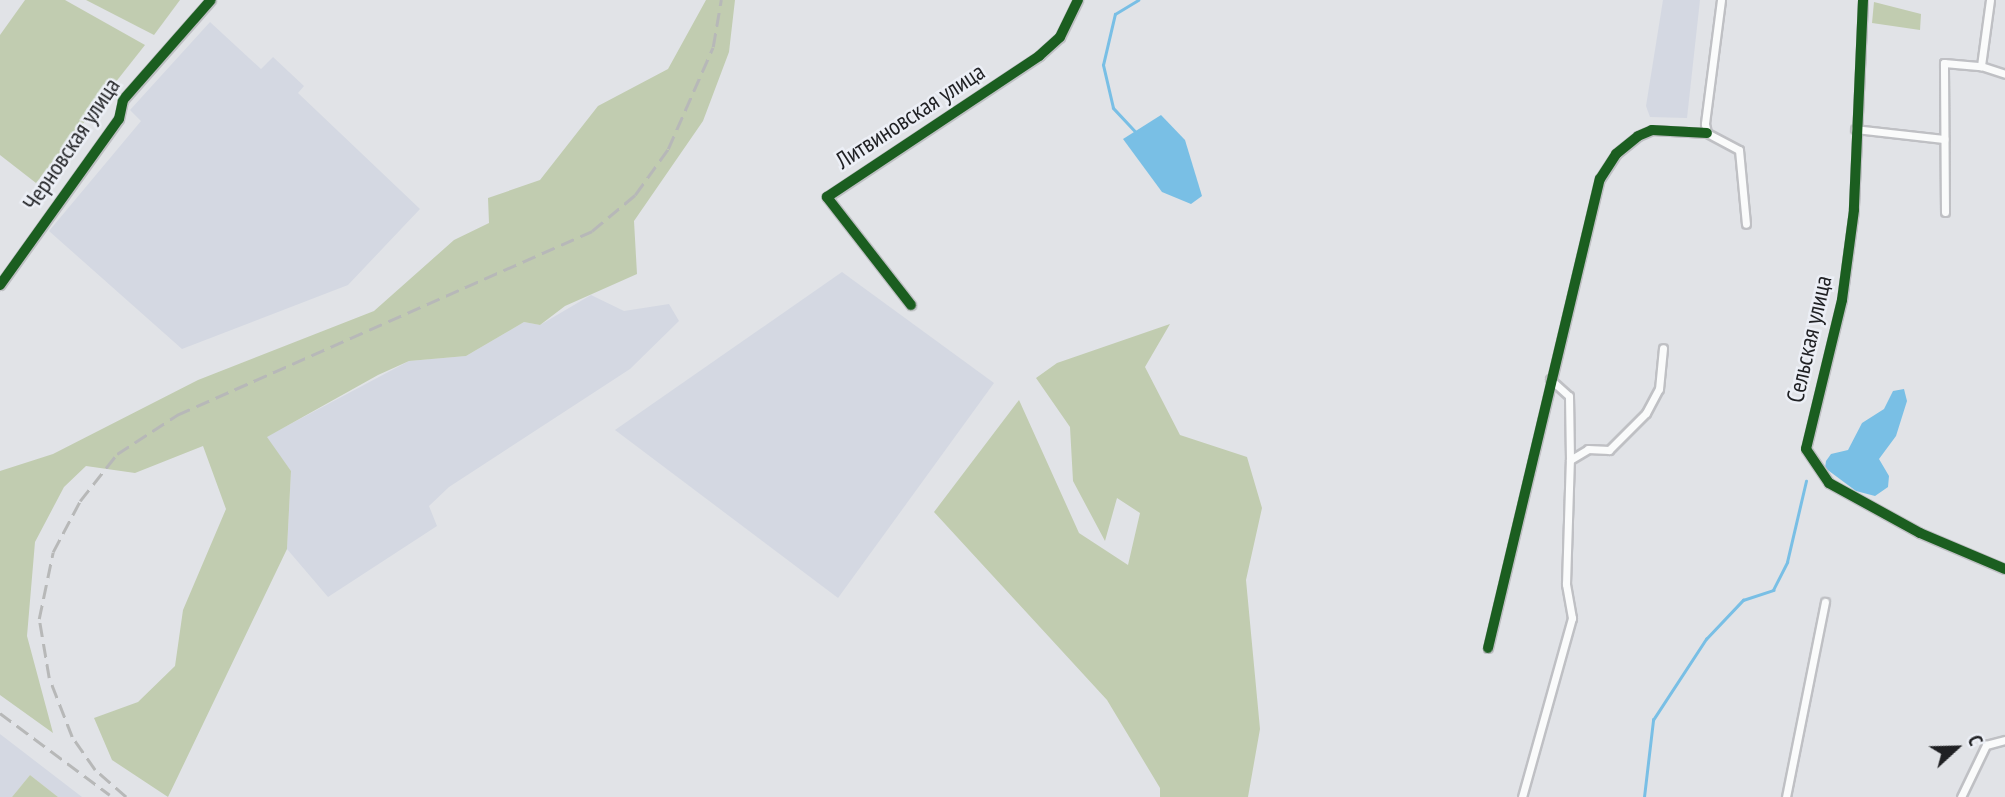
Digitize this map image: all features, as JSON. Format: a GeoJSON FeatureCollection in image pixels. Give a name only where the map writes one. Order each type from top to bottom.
{"type":"FeatureCollection","features":[{"type":"Feature","properties":{"kind":"street","name":"Черновская улица"},"geometry":{"type":"LineString","coordinates":[[0,285],[118,119],[123,100],[211,0]]}},
{"type":"Feature","properties":{"kind":"street","name":"Литвиновская улица"},"geometry":{"type":"LineString","coordinates":[[911,305],[827,197],[1039,56],[1060,37],[1079,0]]}},
{"type":"Feature","properties":{"kind":"street"},"geometry":{"type":"LineString","coordinates":[[1707,133],[1721,0]]}},
{"type":"Feature","properties":{"kind":"street","name":"Сельская улица"},"geometry":{"type":"LineString","coordinates":[[1863,0],[1855,129],[1854,210],[1842,300],[1808,434],[1810,461],[1829,484],[1874,509],[2005,569]]}},
{"type":"Feature","properties":{"kind":"street"},"geometry":{"type":"LineString","coordinates":[[1981,66],[1990,0]]}},
{"type":"Feature","properties":{"kind":"street"},"geometry":{"type":"LineString","coordinates":[[1945,212],[1944,63],[1981,66],[2005,74]]}},
{"type":"Feature","properties":{"kind":"street"},"geometry":{"type":"LineString","coordinates":[[1855,129],[1944,139]]}},
{"type":"Feature","properties":{"kind":"street"},"geometry":{"type":"LineString","coordinates":[[1488,648],[1600,178],[1616,154],[1638,136],[1652,130],[1707,133],[1739,150],[1746,224]]}},
{"type":"Feature","properties":{"kind":"street"},"geometry":{"type":"LineString","coordinates":[[1570,460],[1588,449],[1609,450],[1646,413],[1659,388],[1663,348]]}},
{"type":"Feature","properties":{"kind":"street"},"geometry":{"type":"LineString","coordinates":[[1522,797],[1572,618],[1566,560],[1570,460],[1569,396],[1550,379]]}},
{"type":"Feature","properties":{"kind":"street"},"geometry":{"type":"LineString","coordinates":[[1786,797],[1825,603]]}},
{"type":"Feature","properties":{"kind":"street"},"geometry":{"type":"LineString","coordinates":[[1961,797],[1986,745],[2005,740]]}},
{"type":"Feature","properties":{"kind":"shaded area"},"geometry":{"type":"Polygon","coordinates":[[[1663,0],[1700,0],[1687,118],[1650,117],[1646,106],[1663,0]]]}},
{"type":"Feature","properties":{"kind":"shaded area"},"geometry":{"type":"Polygon","coordinates":[[[210,22],[261,69],[273,57],[304,86],[298,93],[420,209],[348,285],[182,349],[49,231],[141,121],[130,110],[210,22]]]}},
{"type":"Feature","properties":{"kind":"shaded area"},"geometry":{"type":"Polygon","coordinates":[[[842,272],[994,383],[838,598],[615,430],[842,272]]]}},
{"type":"Feature","properties":{"kind":"shaded area"},"geometry":{"type":"Polygon","coordinates":[[[591,295],[624,311],[669,304],[679,321],[630,369],[449,487],[429,506],[437,526],[328,597],[287,549],[291,471],[266,437],[409,361],[466,356],[524,322],[540,325],[591,295]]]}},
{"type":"Feature","properties":{"kind":"shaded area"},"geometry":{"type":"Polygon","coordinates":[[[0,734],[82,797],[58,797],[30,775],[12,797],[0,797],[0,734]]]}},
{"type":"Feature","properties":{"kind":"green space"},"geometry":{"type":"Polygon","coordinates":[[[25,0],[65,0],[145,45],[36,183],[0,155],[0,35],[25,0]]]}},
{"type":"Feature","properties":{"kind":"green space"},"geometry":{"type":"Polygon","coordinates":[[[86,0],[180,0],[154,35],[86,0]]]}},
{"type":"Feature","properties":{"kind":"green space"},"geometry":{"type":"Polygon","coordinates":[[[706,0],[735,0],[729,52],[703,121],[634,221],[637,274],[565,306],[540,325],[524,322],[466,356],[409,361],[378,375],[267,437],[291,471],[287,549],[168,797],[112,760],[94,718],[138,702],[175,666],[183,610],[226,509],[203,446],[135,473],[86,466],[64,487],[35,542],[27,636],[53,733],[0,695],[0,471],[53,454],[198,380],[374,311],[454,240],[489,223],[488,198],[540,180],[598,106],[668,69],[706,0]]]}},
{"type":"Feature","properties":{"kind":"green space"},"geometry":{"type":"Polygon","coordinates":[[[1874,2],[1921,14],[1920,30],[1872,23],[1874,2]]]}},
{"type":"Feature","properties":{"kind":"green space"},"geometry":{"type":"Polygon","coordinates":[[[1170,324],[1145,367],[1180,435],[1247,457],[1262,508],[1246,580],[1260,729],[1248,797],[1160,797],[1160,788],[1107,700],[934,512],[1019,400],[1079,533],[1128,565],[1140,513],[1117,498],[1105,541],[1073,481],[1070,427],[1036,378],[1057,363],[1170,324]]]}},
{"type":"Feature","properties":{"kind":"green space"},"geometry":{"type":"Polygon","coordinates":[[[30,775],[58,797],[12,797],[30,775]]]}},
{"type":"Feature","properties":{"kind":"water"},"geometry":{"type":"Polygon","coordinates":[[[1161,115],[1185,140],[1202,196],[1191,204],[1162,192],[1123,139],[1161,115]]]}},
{"type":"Feature","properties":{"kind":"water"},"geometry":{"type":"Polygon","coordinates":[[[1904,389],[1907,401],[1896,436],[1879,459],[1889,476],[1888,487],[1875,496],[1856,491],[1825,468],[1826,461],[1831,454],[1848,450],[1862,423],[1884,409],[1893,391],[1904,389]]]}},
{"type":"Feature","properties":{"kind":"waterway"},"geometry":{"type":"LineString","coordinates":[[1137,134],[1113,108],[1103,65],[1115,14],[1138,0]]}},
{"type":"Feature","properties":{"kind":"waterway"},"geometry":{"type":"LineString","coordinates":[[1644,797],[1653,720],[1706,639],[1743,600],[1773,590],[1787,562],[1806,481]]}},
{"type":"Feature","properties":{"kind":"railway"},"geometry":{"type":"LineString","coordinates":[[126,797],[95,770],[72,737],[49,678],[39,619],[53,552],[80,501],[117,454],[177,415],[592,231],[635,195],[668,149],[713,47],[721,0]]}},
{"type":"Feature","properties":{"kind":"railway"},"geometry":{"type":"LineString","coordinates":[[0,713],[110,795]]}},
{"type":"Feature","properties":{"kind":"cycle path"},"geometry":{"type":"LineString","coordinates":[[0,285],[119,119],[123,100],[211,0]]}},
{"type":"Feature","properties":{"kind":"cycle path"},"geometry":{"type":"LineString","coordinates":[[911,305],[827,197],[1039,56],[1060,37],[1078,0]]}},
{"type":"Feature","properties":{"kind":"cycle path"},"geometry":{"type":"LineString","coordinates":[[1863,0],[1854,210],[1842,300],[1806,449],[1829,483],[1920,533],[2005,569]]}},
{"type":"Feature","properties":{"kind":"cycle path"},"geometry":{"type":"LineString","coordinates":[[1488,648],[1600,179],[1616,154],[1638,136],[1652,130],[1707,133]]}}]}
